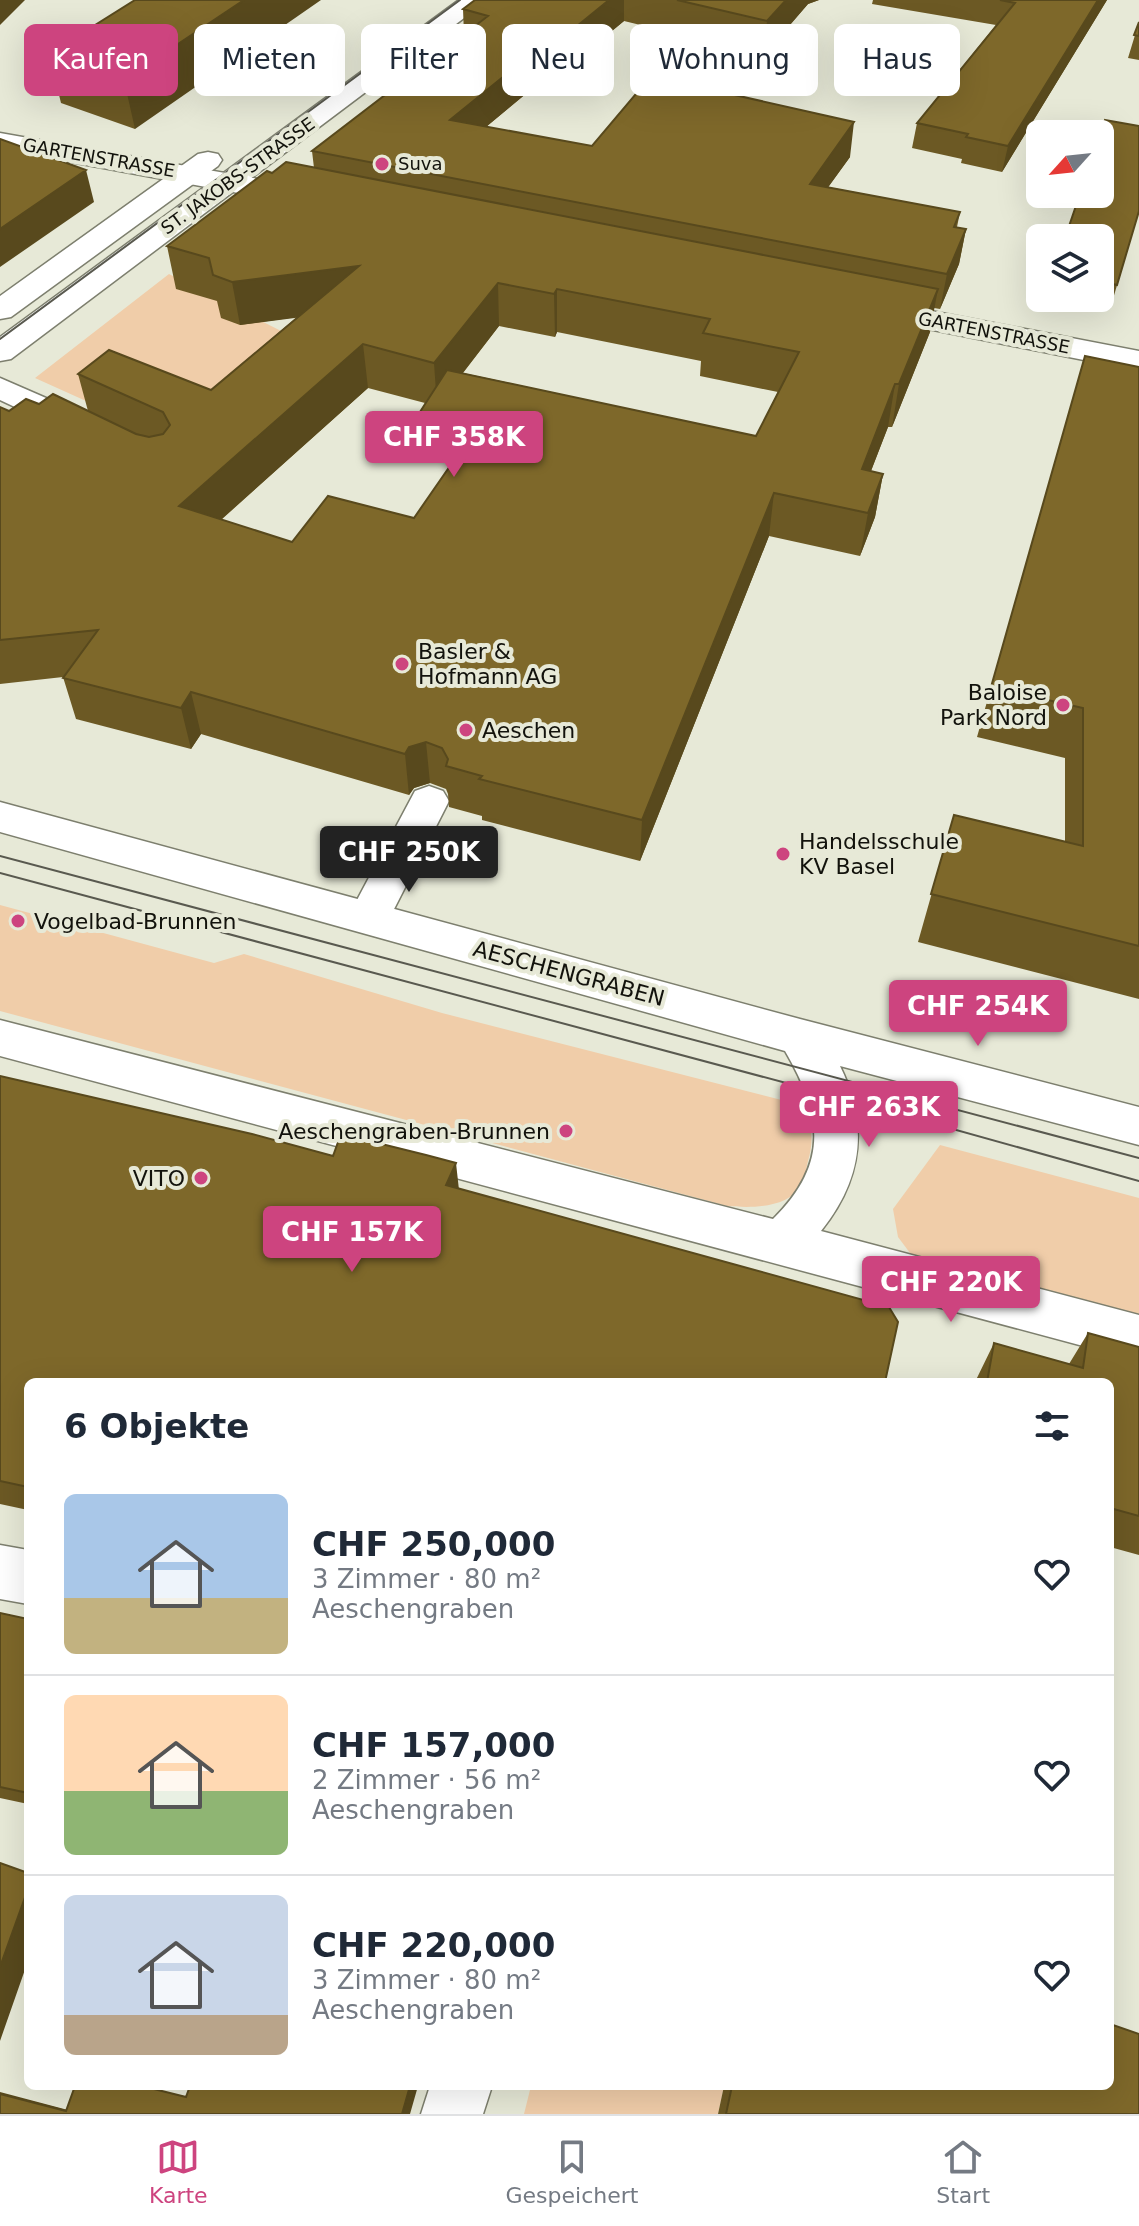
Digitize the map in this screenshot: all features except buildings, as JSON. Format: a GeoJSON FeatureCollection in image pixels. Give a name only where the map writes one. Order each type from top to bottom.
{"type":"FeatureCollection","features":[{"type":"Feature","properties":{"kind":"main road","name":"ST. JAKOBS-STRASSE"},"geometry":{"type":"LineString","coordinates":[[0,352],[475,0]]}},
{"type":"Feature","properties":{"kind":"main road","name":"GARTENSTRASSE"},"geometry":{"type":"LineString","coordinates":[[0,141],[344,204]]}},
{"type":"Feature","properties":{"kind":"main road","name":"ST. JAKOBS-STRASSE"},"geometry":{"type":"LineString","coordinates":[[0,310],[231,143]]}},
{"type":"Feature","properties":{"kind":"main road","name":"GARTENSTRASSE"},"geometry":{"type":"LineString","coordinates":[[842,303],[1139,361]]}},
{"type":"Feature","properties":{"kind":"main road"},"geometry":{"type":"LineString","coordinates":[[0,388],[104,437]]}},
{"type":"Feature","properties":{"kind":"main road"},"geometry":{"type":"LineString","coordinates":[[369,917],[429,801]]}},
{"type":"Feature","properties":{"kind":"main road","name":"AESCHENGRABEN"},"geometry":{"type":"LineString","coordinates":[[0,817],[800,1037],[1139,1126]]}},
{"type":"Feature","properties":{"kind":"main road"},"geometry":{"type":"LineString","coordinates":[[781,1242],[811,1212],[823,1194],[836,1133],[837,1122],[831,1095],[800,1037]]}},
{"type":"Feature","properties":{"kind":"main road"},"geometry":{"type":"LineString","coordinates":[[0,1038],[1139,1338]]}},
{"type":"Feature","properties":{"kind":"main road"},"geometry":{"type":"LineString","coordinates":[[0,1572],[24,1576]]}},
{"type":"Feature","properties":{"kind":"main road"},"geometry":{"type":"LineString","coordinates":[[452,2114],[460,2090]]}},
{"type":"Feature","properties":{"kind":"shaded area"},"geometry":{"type":"Polygon","coordinates":[[[169,274],[285,333],[182,427],[137,424],[35,378],[169,274]]]}},
{"type":"Feature","properties":{"kind":"shaded area"},"geometry":{"type":"Polygon","coordinates":[[[0,905],[214,963],[244,954],[442,1013],[805,1106],[812,1140],[804,1180],[795,1193],[778,1203],[757,1207],[727,1206],[0,1011],[0,905]]]}},
{"type":"Feature","properties":{"kind":"shaded area"},"geometry":{"type":"Polygon","coordinates":[[[940,1145],[1139,1198],[1139,1322],[913,1257],[898,1237],[893,1209],[940,1145]]]}},
{"type":"Feature","properties":{"kind":"shaded area"},"geometry":{"type":"Polygon","coordinates":[[[530,2090],[723,2090],[718,2114],[524,2114],[530,2090]]]}},
{"type":"Feature","properties":{"kind":"tram line"},"geometry":{"type":"LineString","coordinates":[[0,339],[460,0]]}},
{"type":"Feature","properties":{"kind":"tram line"},"geometry":{"type":"LineString","coordinates":[[0,856],[1139,1158]]}},
{"type":"Feature","properties":{"kind":"tram line"},"geometry":{"type":"LineString","coordinates":[[0,873],[831,1095],[1139,1181]]}},
{"type":"Feature","properties":{"kind":"place","name":"Suva"},"geometry":{"type":"Point","coordinates":[382,164]}},
{"type":"Feature","properties":{"kind":"place","name":"Basler & Hofmann AG"},"geometry":{"type":"Point","coordinates":[402,664]}},
{"type":"Feature","properties":{"kind":"place","name":"Baloise Park Nord"},"geometry":{"type":"Point","coordinates":[1063,705]}},
{"type":"Feature","properties":{"kind":"place","name":"Aeschen"},"geometry":{"type":"Point","coordinates":[466,730]}},
{"type":"Feature","properties":{"kind":"place","name":"Handelsschule KV Basel"},"geometry":{"type":"Point","coordinates":[783,854]}},
{"type":"Feature","properties":{"kind":"place","name":"Vogelbad-Brunnen"},"geometry":{"type":"Point","coordinates":[18,921]}},
{"type":"Feature","properties":{"kind":"place","name":"Aeschengraben-Brunnen"},"geometry":{"type":"Point","coordinates":[566,1131]}},
{"type":"Feature","properties":{"kind":"place","name":"VITO"},"geometry":{"type":"Point","coordinates":[201,1178]}}]}
